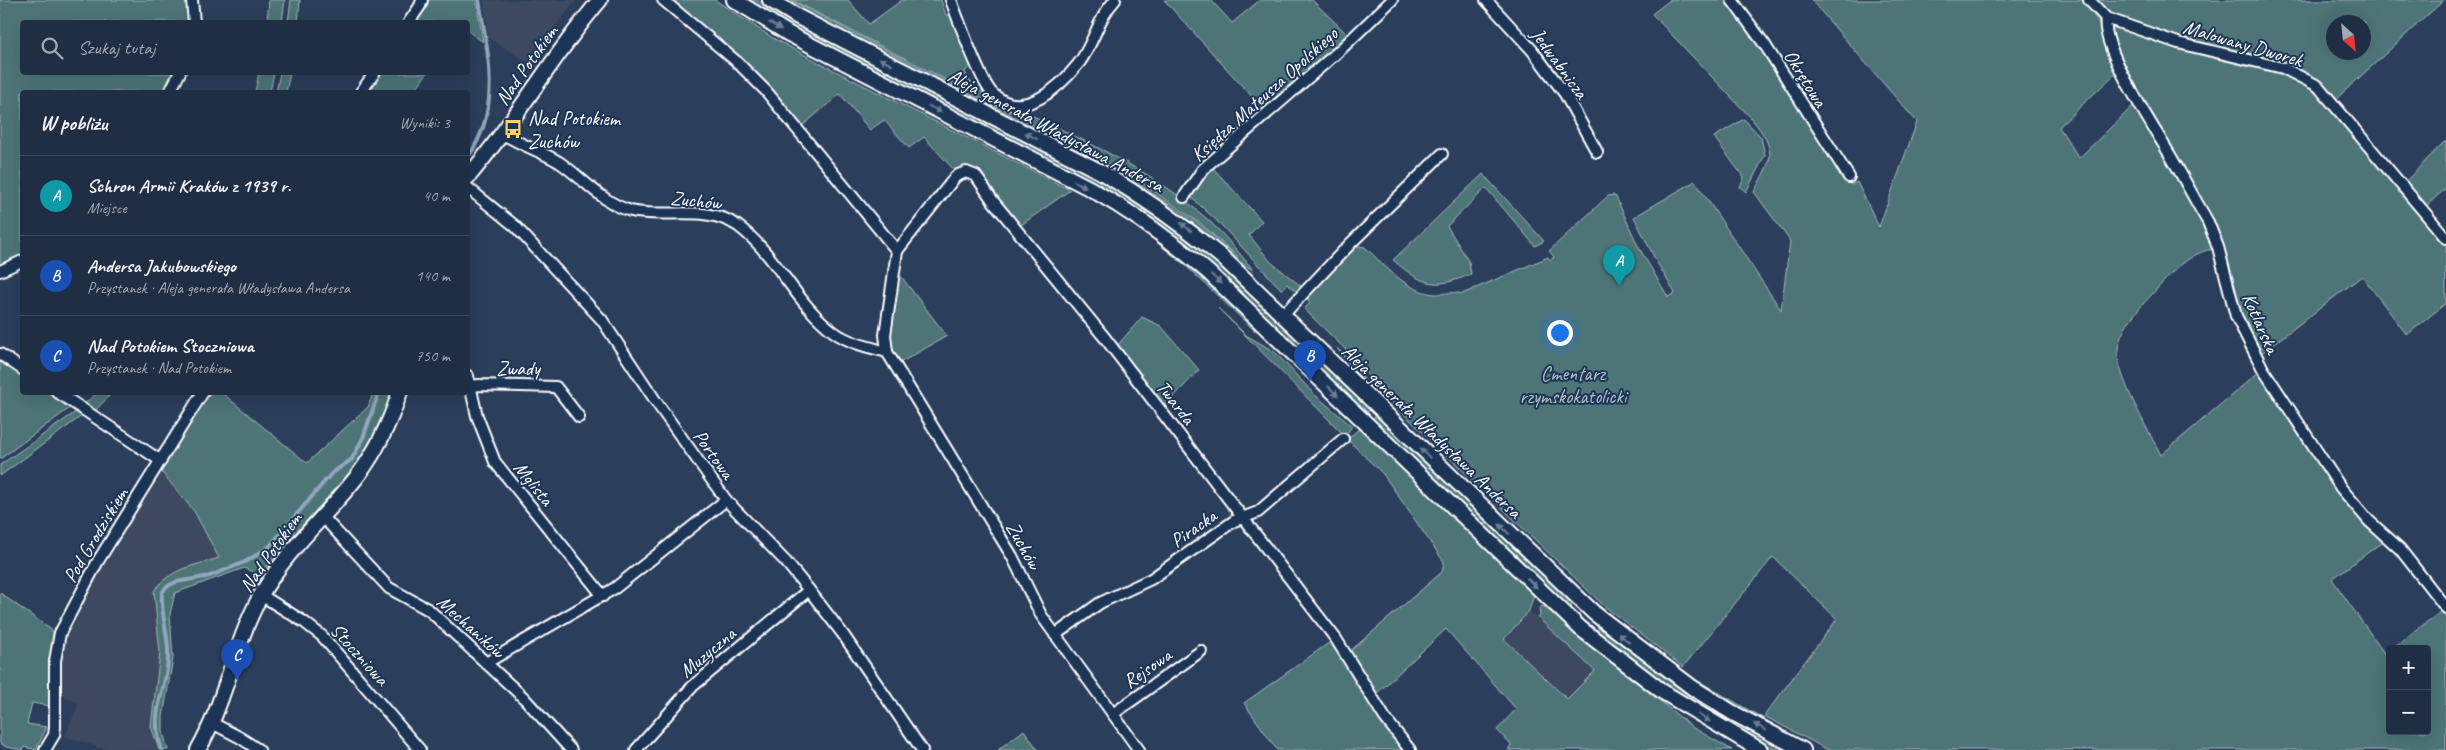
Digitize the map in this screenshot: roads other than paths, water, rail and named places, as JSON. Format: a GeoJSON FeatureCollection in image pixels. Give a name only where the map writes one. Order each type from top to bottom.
{"type":"FeatureCollection","features":[{"type":"Feature","properties":{"kind":"main road","name":"Nad Potokiem"},"geometry":{"type":"LineString","coordinates":[[470,174],[502,133],[549,65],[600,0]]}},
{"type":"Feature","properties":{"kind":"main road","name":"Aleja generała Władysława Andersa"},"geometry":{"type":"LineString","coordinates":[[734,0],[788,34],[1090,189],[1122,207],[1172,240],[1215,278],[1580,628],[1663,692],[1760,750]]}},
{"type":"Feature","properties":{"kind":"main road","name":"Aleja generała Władysława Andersa"},"geometry":{"type":"LineString","coordinates":[[770,0],[798,17],[1101,172],[1146,198],[1223,258],[1594,613],[1632,644],[1692,688],[1733,713],[1803,750]]}},
{"type":"Feature","properties":{"kind":"main road","name":"Nad Potokiem"},"geometry":{"type":"LineString","coordinates":[[198,750],[212,723],[261,595],[296,543],[358,474],[372,454],[384,433],[399,395]]}},
{"type":"Feature","properties":{"kind":"street"},"geometry":{"type":"LineString","coordinates":[[192,0],[194,20]]}},
{"type":"Feature","properties":{"kind":"street"},"geometry":{"type":"LineString","coordinates":[[410,20],[422,0]]}},
{"type":"Feature","properties":{"kind":"street"},"geometry":{"type":"LineString","coordinates":[[663,0],[736,61],[766,91],[897,251]]}},
{"type":"Feature","properties":{"kind":"street"},"geometry":{"type":"LineString","coordinates":[[951,0],[993,94],[1011,104],[1024,105],[1051,92],[1069,74],[1085,53],[1101,18],[1115,0]]}},
{"type":"Feature","properties":{"kind":"street","name":"Księdza Mateusza Opolskiego"},"geometry":{"type":"LineString","coordinates":[[1184,197],[1203,169],[1339,51],[1392,0]]}},
{"type":"Feature","properties":{"kind":"street","name":"Jedwabnicza"},"geometry":{"type":"LineString","coordinates":[[1486,0],[1532,50],[1565,94],[1597,152]]}},
{"type":"Feature","properties":{"kind":"street","name":"Okrętowa"},"geometry":{"type":"LineString","coordinates":[[1732,0],[1765,46],[1849,177]]}},
{"type":"Feature","properties":{"kind":"street","name":"Malowany Dworek"},"geometry":{"type":"LineString","coordinates":[[2089,0],[2106,18],[2178,43],[2283,68],[2318,86],[2446,238]]}},
{"type":"Feature","properties":{"kind":"street","name":"Kotlarska"},"geometry":{"type":"LineString","coordinates":[[2106,18],[2104,26],[2126,80],[2208,222],[2218,247],[2236,316],[2263,369],[2342,488],[2362,514],[2400,549],[2446,608]]}},
{"type":"Feature","properties":{"kind":"street"},"geometry":{"type":"LineString","coordinates":[[171,90],[178,75]]}},
{"type":"Feature","properties":{"kind":"street"},"geometry":{"type":"LineString","coordinates":[[362,90],[373,75]]}},
{"type":"Feature","properties":{"kind":"street","name":"Zuchów"},"geometry":{"type":"LineString","coordinates":[[502,133],[560,163],[596,192],[619,207],[640,212],[712,215],[730,222],[764,250],[795,290],[835,333],[850,341],[887,352]]}},
{"type":"Feature","properties":{"kind":"street"},"geometry":{"type":"LineString","coordinates":[[1283,315],[1351,243],[1442,154]]}},
{"type":"Feature","properties":{"kind":"street","name":"Twarda"},"geometry":{"type":"LineString","coordinates":[[897,251],[956,176],[966,172],[976,176],[993,201],[1105,338],[1336,639],[1385,718],[1410,750]]}},
{"type":"Feature","properties":{"kind":"street","name":"Portowa"},"geometry":{"type":"LineString","coordinates":[[470,190],[515,226],[590,306],[726,500],[786,562],[809,590],[922,750]]}},
{"type":"Feature","properties":{"kind":"street","name":"Zuchów"},"geometry":{"type":"LineString","coordinates":[[897,251],[885,335],[887,352],[1012,556],[1041,615],[1140,750]]}},
{"type":"Feature","properties":{"kind":"street"},"geometry":{"type":"LineString","coordinates":[[0,271],[20,262]]}},
{"type":"Feature","properties":{"kind":"street"},"geometry":{"type":"LineString","coordinates":[[0,354],[20,368]]}},
{"type":"Feature","properties":{"kind":"street","name":"Mglista"},"geometry":{"type":"LineString","coordinates":[[470,382],[477,416],[495,462],[603,596]]}},
{"type":"Feature","properties":{"kind":"street","name":"Zwady"},"geometry":{"type":"LineString","coordinates":[[472,387],[478,385],[556,387],[579,417]]}},
{"type":"Feature","properties":{"kind":"street"},"geometry":{"type":"LineString","coordinates":[[62,395],[161,461]]}},
{"type":"Feature","properties":{"kind":"street","name":"Pod Grodziskiem"},"geometry":{"type":"LineString","coordinates":[[44,750],[54,735],[55,660],[60,633],[98,561],[201,395]]}},
{"type":"Feature","properties":{"kind":"street","name":"Piracka"},"geometry":{"type":"LineString","coordinates":[[1055,636],[1100,604],[1151,579],[1234,521],[1258,512],[1343,439]]}},
{"type":"Feature","properties":{"kind":"street"},"geometry":{"type":"LineString","coordinates":[[486,663],[603,596],[726,500]]}},
{"type":"Feature","properties":{"kind":"street","name":"Mechaników"},"geometry":{"type":"LineString","coordinates":[[321,515],[388,588],[429,610],[524,698],[571,750]]}},
{"type":"Feature","properties":{"kind":"street","name":"Muzyczna"},"geometry":{"type":"LineString","coordinates":[[636,750],[693,686],[809,590]]}},
{"type":"Feature","properties":{"kind":"street","name":"Stoczniowa"},"geometry":{"type":"LineString","coordinates":[[261,595],[304,622],[322,636],[420,750]]}},
{"type":"Feature","properties":{"kind":"street","name":"Rejsowa"},"geometry":{"type":"LineString","coordinates":[[1113,714],[1201,651]]}},
{"type":"Feature","properties":{"kind":"street"},"geometry":{"type":"LineString","coordinates":[[212,723],[259,750]]}},
{"type":"Feature","properties":{"kind":"waterway"},"geometry":{"type":"LineString","coordinates":[[470,154],[479,139],[489,100],[490,81],[479,0]]}},
{"type":"Feature","properties":{"kind":"waterway"},"geometry":{"type":"LineString","coordinates":[[162,750],[158,736],[157,714],[167,672],[168,659],[162,610],[162,593],[166,587],[176,582],[210,576],[245,562],[269,547],[331,474],[352,459],[363,438],[378,395]]}},
{"type":"Feature","properties":{"kind":"place","name":"Nad Potokiem Zuchów"},"geometry":{"type":"Point","coordinates":[513,129]}},
{"type":"Feature","properties":{"kind":"place","name":"Schron Armii Kraków z 1939 r."},"geometry":{"type":"Point","coordinates":[1619,286]}},
{"type":"Feature","properties":{"kind":"place","name":"Andersa Jakubowskiego"},"geometry":{"type":"Point","coordinates":[1310,381]}},
{"type":"Feature","properties":{"kind":"place","name":"Nad Potokiem Stoczniowa"},"geometry":{"type":"Point","coordinates":[237,680]}},
{"type":"Feature","properties":{"kind":"park label","name":"Cmentarz rzymskokatolicki"},"geometry":{"type":"Point","coordinates":[1573,384]}}]}
